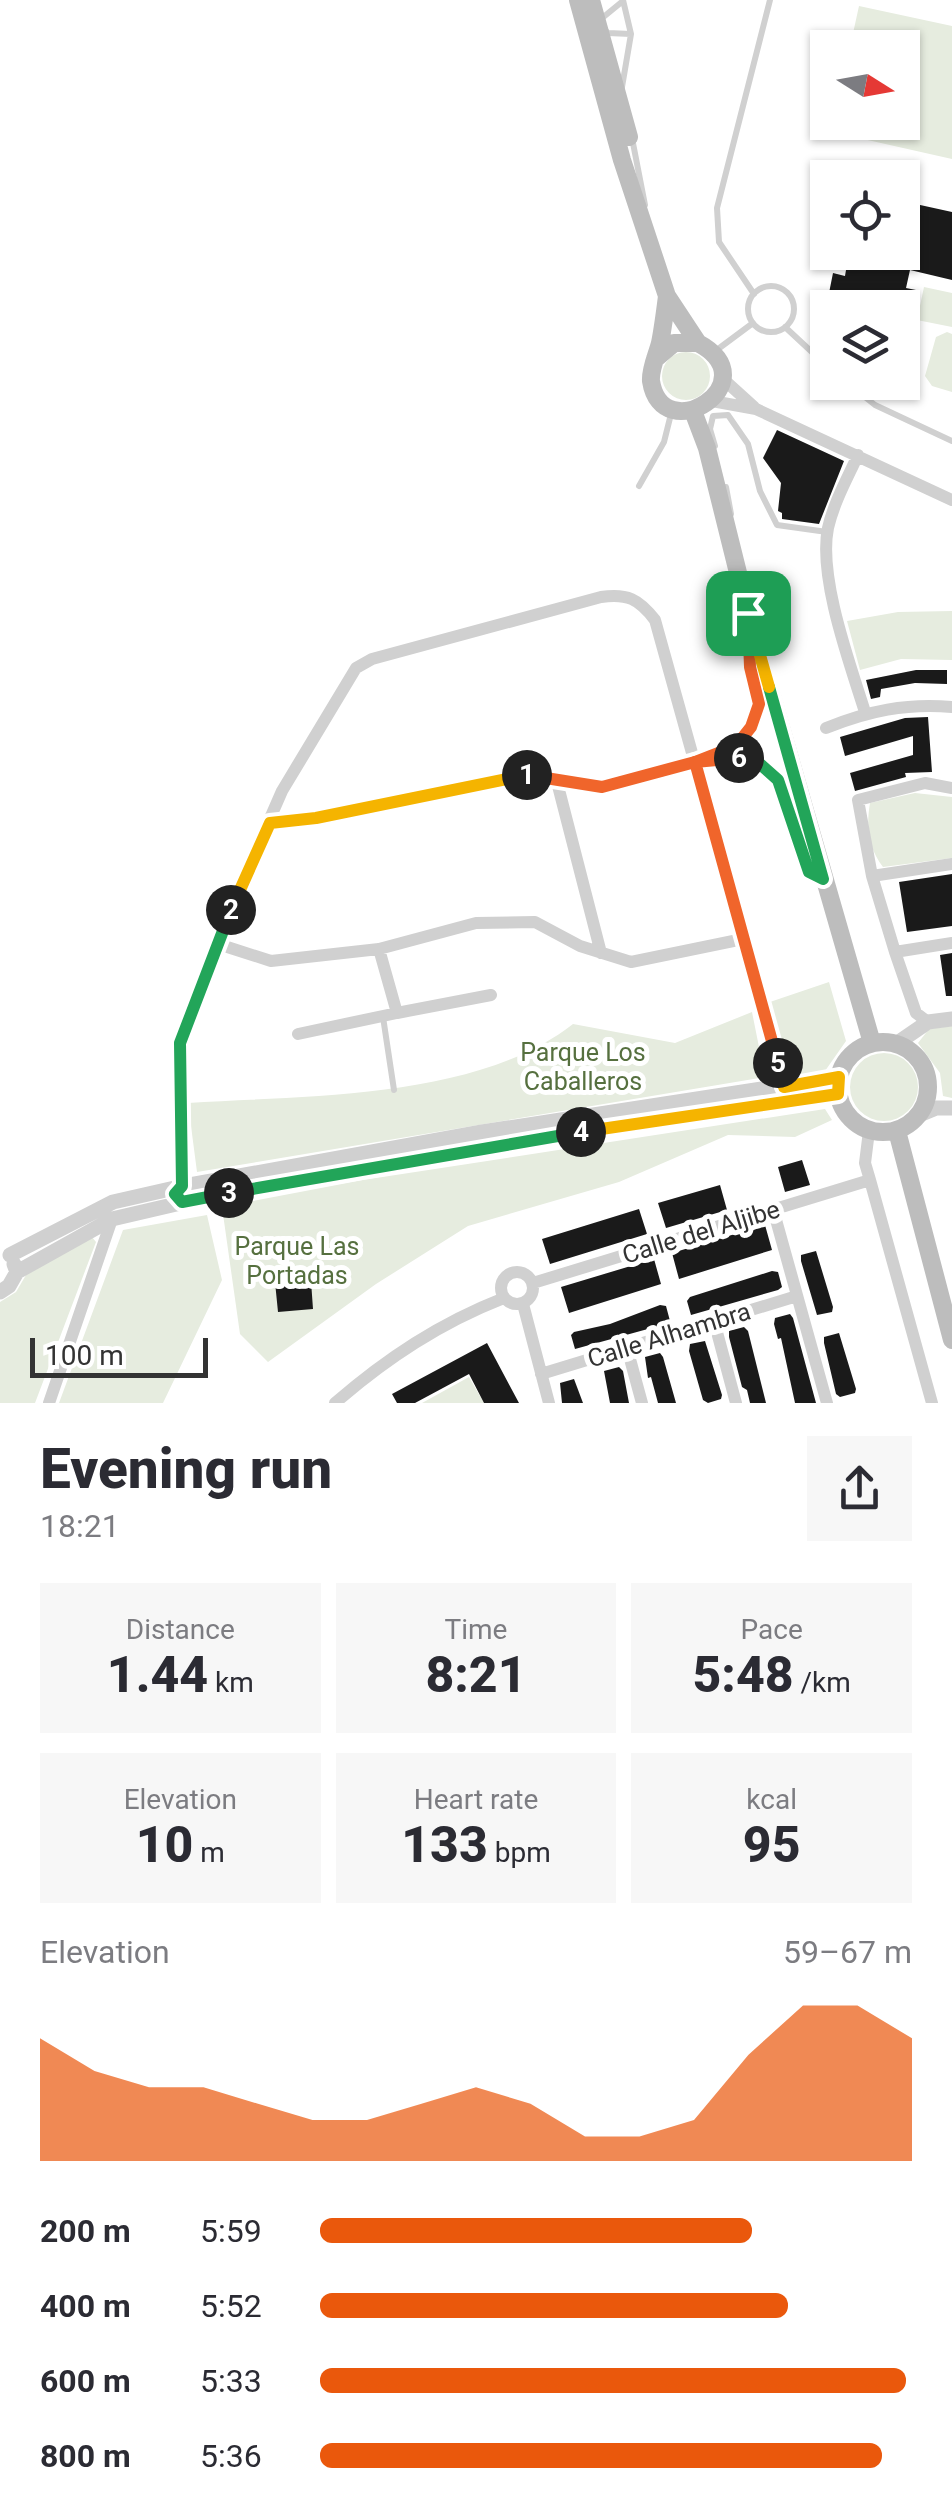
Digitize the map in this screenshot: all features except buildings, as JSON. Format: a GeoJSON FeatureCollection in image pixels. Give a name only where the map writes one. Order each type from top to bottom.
{"type":"FeatureCollection","features":[{"type":"Feature","properties":{"kind":"main road"},"geometry":{"type":"LineString","coordinates":[[584,0],[598,25],[634,154],[647,230]]}},
{"type":"Feature","properties":{"kind":"main road"},"geometry":{"type":"LineString","coordinates":[[584,0],[622,160],[666,296],[722,378],[712,400],[693,411],[673,409],[655,394],[652,370],[666,296]]}},
{"type":"Feature","properties":{"kind":"main road"},"geometry":{"type":"LineString","coordinates":[[655,359],[674,343],[705,348]]}},
{"type":"Feature","properties":{"kind":"main road"},"geometry":{"type":"LineString","coordinates":[[693,411],[707,448],[748,613],[872,1043]]}},
{"type":"Feature","properties":{"kind":"main road"},"geometry":{"type":"LineString","coordinates":[[872,1043],[896,1044],[910,1050],[927,1073],[926,1102],[920,1115],[897,1131],[869,1130],[848,1116],[839,1085],[851,1056],[872,1043]]}},
{"type":"Feature","properties":{"kind":"main road"},"geometry":{"type":"LineString","coordinates":[[897,1131],[952,1340]]}},
{"type":"Feature","properties":{"kind":"street"},"geometry":{"type":"LineString","coordinates":[[722,378],[756,409]]}},
{"type":"Feature","properties":{"kind":"street"},"geometry":{"type":"LineString","coordinates":[[712,400],[756,409],[952,500]]}},
{"type":"Feature","properties":{"kind":"street"},"geometry":{"type":"LineString","coordinates":[[858,455],[827,532],[827,559],[834,600],[865,712]]}},
{"type":"Feature","properties":{"kind":"street"},"geometry":{"type":"LineString","coordinates":[[183,1192],[180,1043],[244,878],[298,762],[356,668],[372,659],[496,624],[617,595],[644,605],[655,620],[784,1087]]}},
{"type":"Feature","properties":{"kind":"street"},"geometry":{"type":"LineString","coordinates":[[270,823],[316,818],[528,774],[602,787],[695,762],[736,746],[751,727],[759,704],[750,667],[748,613]]}},
{"type":"Feature","properties":{"kind":"street"},"geometry":{"type":"LineString","coordinates":[[826,728],[865,712],[913,704],[952,707]]}},
{"type":"Feature","properties":{"kind":"street"},"geometry":{"type":"LineString","coordinates":[[695,762],[739,758],[760,764],[778,780],[809,872],[823,879]]}},
{"type":"Feature","properties":{"kind":"street"},"geometry":{"type":"LineString","coordinates":[[557,782],[601,952]]}},
{"type":"Feature","properties":{"kind":"street"},"geometry":{"type":"LineString","coordinates":[[928,1022],[916,1014],[895,952],[872,876],[858,800],[925,783],[952,788]]}},
{"type":"Feature","properties":{"kind":"street"},"geometry":{"type":"LineString","coordinates":[[872,876],[952,864]]}},
{"type":"Feature","properties":{"kind":"street"},"geometry":{"type":"LineString","coordinates":[[218,944],[271,962],[379,949],[476,922],[536,922],[575,943],[631,962],[744,939]]}},
{"type":"Feature","properties":{"kind":"street"},"geometry":{"type":"LineString","coordinates":[[575,943],[594,926]]}},
{"type":"Feature","properties":{"kind":"street"},"geometry":{"type":"LineString","coordinates":[[895,952],[952,943]]}},
{"type":"Feature","properties":{"kind":"street"},"geometry":{"type":"LineString","coordinates":[[379,949],[390,1014]]}},
{"type":"Feature","properties":{"kind":"street"},"geometry":{"type":"LineString","coordinates":[[298,1034],[491,995]]}},
{"type":"Feature","properties":{"kind":"street"},"geometry":{"type":"LineString","coordinates":[[896,1044],[928,1022],[952,1019]]}},
{"type":"Feature","properties":{"kind":"street"},"geometry":{"type":"LineString","coordinates":[[0,1292],[18,1272],[112,1218],[183,1192],[482,1132],[784,1087],[839,1085]]}},
{"type":"Feature","properties":{"kind":"street"},"geometry":{"type":"LineString","coordinates":[[18,1272],[5,1256],[112,1202],[479,1147],[839,1085]]}},
{"type":"Feature","properties":{"kind":"street"},"geometry":{"type":"LineString","coordinates":[[920,1115],[936,1108],[952,1108]]}},
{"type":"Feature","properties":{"kind":"street"},"geometry":{"type":"LineString","coordinates":[[869,1130],[866,1163],[932,1403]]}},
{"type":"Feature","properties":{"kind":"street","name":"Calle del Aljibe"},"geometry":{"type":"LineString","coordinates":[[534,1283],[870,1180]]}},
{"type":"Feature","properties":{"kind":"street"},"geometry":{"type":"LineString","coordinates":[[773,1210],[827,1403]]}},
{"type":"Feature","properties":{"kind":"street"},"geometry":{"type":"LineString","coordinates":[[49,1403],[112,1218]]}},
{"type":"Feature","properties":{"kind":"street"},"geometry":{"type":"LineString","coordinates":[[521,1272],[534,1283],[530,1299],[523,1304],[512,1304],[504,1298],[501,1287],[508,1274],[521,1272]]}},
{"type":"Feature","properties":{"kind":"street","name":"Calle Alhambra"},"geometry":{"type":"LineString","coordinates":[[541,1374],[798,1296]]}},
{"type":"Feature","properties":{"kind":"street"},"geometry":{"type":"LineString","coordinates":[[335,1403],[409,1345],[459,1316],[504,1298]]}},
{"type":"Feature","properties":{"kind":"street"},"geometry":{"type":"LineString","coordinates":[[523,1304],[549,1403]]}},
{"type":"Feature","properties":{"kind":"street"},"geometry":{"type":"LineString","coordinates":[[714,1321],[736,1403]]}},
{"type":"Feature","properties":{"kind":"street"},"geometry":{"type":"LineString","coordinates":[[627,1348],[642,1403]]}},
{"type":"Feature","properties":{"kind":"lane"},"geometry":{"type":"LineString","coordinates":[[604,93],[605,76],[595,38],[598,25],[623,0]]}},
{"type":"Feature","properties":{"kind":"lane"},"geometry":{"type":"LineString","coordinates":[[623,0],[632,34],[621,84],[655,255]]}},
{"type":"Feature","properties":{"kind":"lane"},"geometry":{"type":"LineString","coordinates":[[754,294],[719,242],[717,208],[770,0]]}},
{"type":"Feature","properties":{"kind":"lane"},"geometry":{"type":"LineString","coordinates":[[598,25],[608,32],[632,34]]}},
{"type":"Feature","properties":{"kind":"lane"},"geometry":{"type":"LineString","coordinates":[[772,286],[787,292],[794,314],[786,327],[765,332],[753,323],[748,310],[754,294],[772,286]]}},
{"type":"Feature","properties":{"kind":"lane"},"geometry":{"type":"LineString","coordinates":[[705,348],[753,323]]}},
{"type":"Feature","properties":{"kind":"lane"},"geometry":{"type":"LineString","coordinates":[[786,327],[810,350]]}},
{"type":"Feature","properties":{"kind":"lane"},"geometry":{"type":"LineString","coordinates":[[869,400],[952,442]]}},
{"type":"Feature","properties":{"kind":"lane"},"geometry":{"type":"LineString","coordinates":[[639,486],[664,442],[673,409]]}},
{"type":"Feature","properties":{"kind":"lane"},"geometry":{"type":"LineString","coordinates":[[743,589],[730,504],[710,428],[713,416],[728,415],[748,444],[760,491],[778,525],[827,532]]}},
{"type":"Feature","properties":{"kind":"lane"},"geometry":{"type":"LineString","coordinates":[[390,1014],[394,1090]]}},
{"type":"Feature","properties":{"kind":"green space"},"geometry":{"type":"Polygon","coordinates":[[[859,6],[952,26],[952,159],[868,140],[920,140],[920,30],[854,30],[859,6]]]}},
{"type":"Feature","properties":{"kind":"green space"},"geometry":{"type":"Polygon","coordinates":[[[924,287],[952,293],[952,327],[920,321],[924,287]]]}},
{"type":"Feature","properties":{"kind":"green space"},"geometry":{"type":"Polygon","coordinates":[[[952,334],[952,392],[932,386],[925,376],[936,337],[952,334]]]}},
{"type":"Feature","properties":{"kind":"green space"},"geometry":{"type":"Polygon","coordinates":[[[686,352],[703,359],[710,376],[703,393],[686,400],[669,393],[662,376],[669,359],[686,352]]]}},
{"type":"Feature","properties":{"kind":"green space"},"geometry":{"type":"Polygon","coordinates":[[[952,611],[952,660],[901,659],[860,670],[847,621],[898,612],[952,611]]]}},
{"type":"Feature","properties":{"kind":"green space"},"geometry":{"type":"Polygon","coordinates":[[[915,793],[952,797],[952,858],[883,867],[869,836],[870,803],[915,793]]]}},
{"type":"Feature","properties":{"kind":"green space"},"geometry":{"type":"Polygon","coordinates":[[[829,982],[846,1041],[825,1071],[790,1078],[767,1003],[829,982]]]}},
{"type":"Feature","properties":{"kind":"green space","name":"Parque Los Caballeros"},"geometry":{"type":"Polygon","coordinates":[[[752,1012],[765,1077],[197,1172],[188,1103],[337,1095],[440,1080],[489,1067],[533,1049],[573,1024],[675,1043],[752,1012]]]}},
{"type":"Feature","properties":{"kind":"green space"},"geometry":{"type":"Polygon","coordinates":[[[952,1026],[952,1098],[943,1096],[940,1073],[918,1043],[929,1029],[952,1026]]]}},
{"type":"Feature","properties":{"kind":"green space"},"geometry":{"type":"Polygon","coordinates":[[[884,1053],[908,1063],[918,1087],[908,1111],[884,1121],[860,1111],[850,1087],[860,1063],[884,1053]]]}},
{"type":"Feature","properties":{"kind":"green space","name":"Parque Las Portadas"},"geometry":{"type":"Polygon","coordinates":[[[825,1109],[832,1120],[795,1137],[728,1135],[619,1182],[468,1226],[376,1284],[268,1362],[240,1334],[222,1207],[363,1180],[825,1109]]]}},
{"type":"Feature","properties":{"kind":"green space"},"geometry":{"type":"Polygon","coordinates":[[[207,1215],[222,1280],[163,1403],[59,1403],[123,1230],[207,1215]]]}},
{"type":"Feature","properties":{"kind":"green space"},"geometry":{"type":"Polygon","coordinates":[[[92,1237],[96,1242],[35,1403],[0,1403],[0,1302],[16,1292],[26,1275],[92,1237]]]}},
{"type":"Feature","properties":{"kind":"green space"},"geometry":{"type":"Polygon","coordinates":[[[469,1377],[484,1403],[422,1403],[469,1377]]]}},
{"type":"Feature","properties":{"kind":"route"},"geometry":{"type":"LineString","coordinates":[[748,613],[750,667],[759,704],[751,727],[736,746],[695,762],[602,787],[528,774],[316,818],[270,823],[244,878],[180,1043],[182,1186],[176,1191],[178,1200],[479,1147],[838,1094],[839,1077],[784,1087],[695,762],[739,758],[760,764],[778,780],[809,872],[823,879],[748,613]]}}]}
